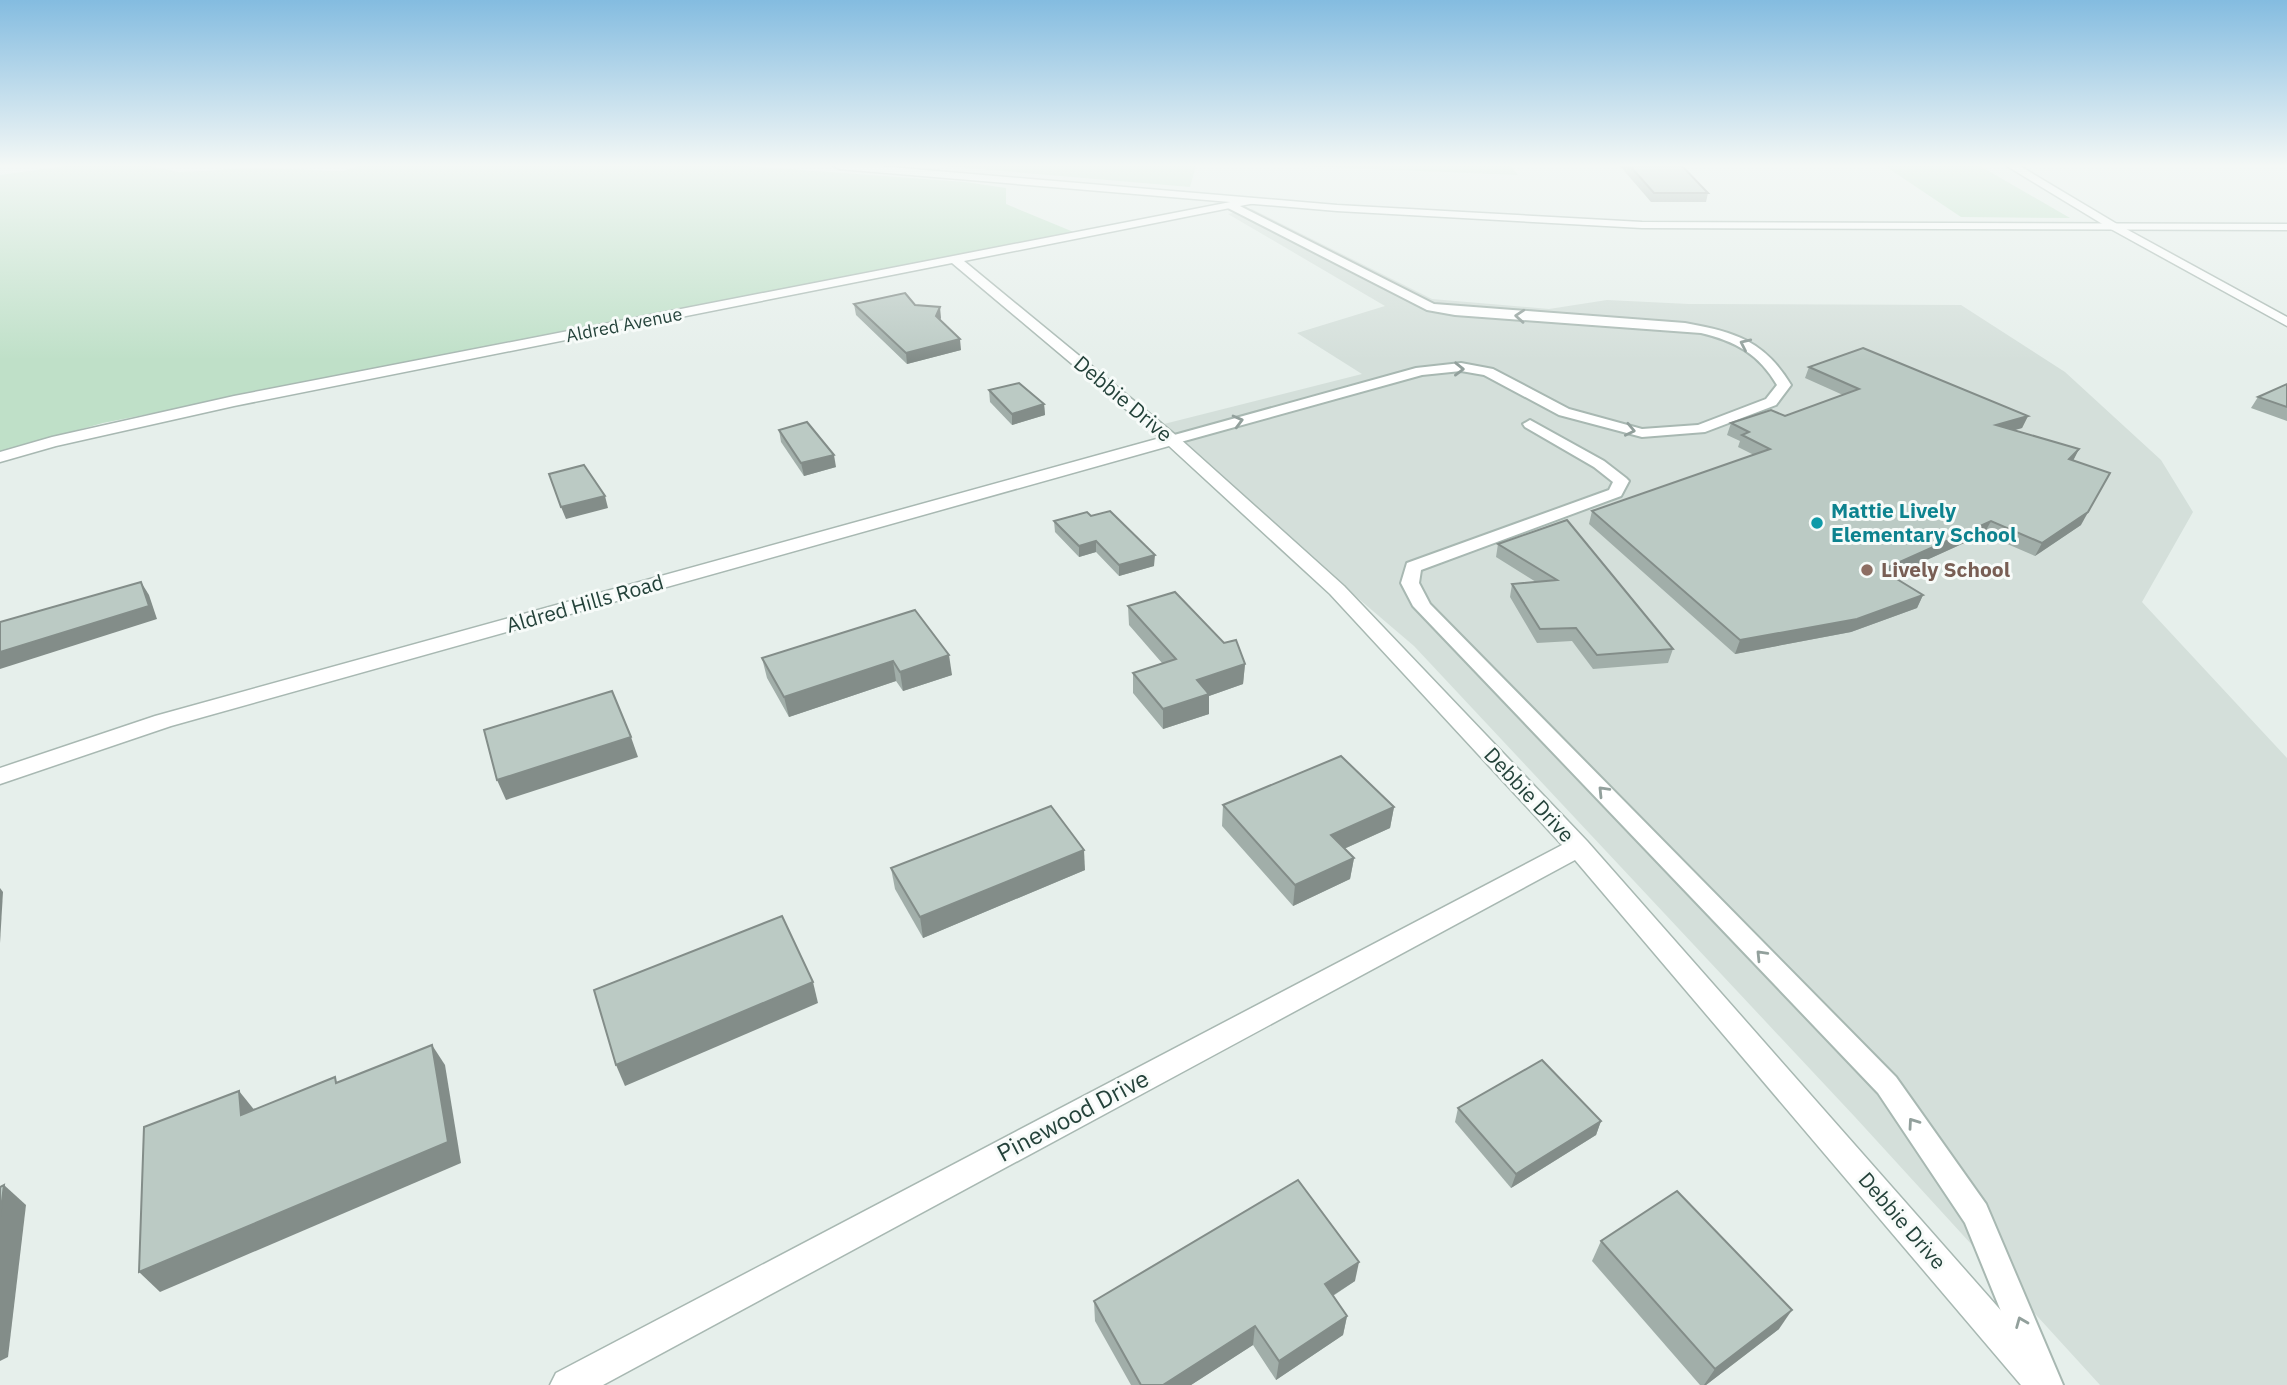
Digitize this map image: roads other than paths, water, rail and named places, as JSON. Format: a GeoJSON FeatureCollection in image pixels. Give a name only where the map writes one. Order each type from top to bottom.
{"type":"FeatureCollection","features":[{"type":"Feature","properties":{"kind":"street","name":"Aldred Avenue"},"geometry":{"type":"LineString","coordinates":[[0,457],[52,442],[234,401],[1105,231]]}},
{"type":"Feature","properties":{"kind":"street"},"geometry":{"type":"LineString","coordinates":[[2121,231],[2287,322]]}},
{"type":"Feature","properties":{"kind":"street","name":"Debbie Drive"},"geometry":{"type":"LineString","coordinates":[[956,261],[1172,440],[1337,590],[1578,847],[2046,1385]]}},
{"type":"Feature","properties":{"kind":"street","name":"Aldred Hills Road"},"geometry":{"type":"LineString","coordinates":[[0,776],[163,721],[1172,440]]}},
{"type":"Feature","properties":{"kind":"street","name":"Pinewood Drive"},"geometry":{"type":"LineString","coordinates":[[568,1385],[1578,847]]}},
{"type":"Feature","properties":{"kind":"lane"},"geometry":{"type":"LineString","coordinates":[[1172,440],[1421,371],[1461,367],[1488,372],[1564,412],[1642,433],[1700,429],[1771,402],[1784,384],[1777,370],[1759,350],[1720,332],[1431,307],[1279,231]]}},
{"type":"Feature","properties":{"kind":"lane"},"geometry":{"type":"LineString","coordinates":[[1564,412],[1530,424],[1599,464],[1621,481],[1616,493],[1413,567],[1410,583],[1422,606],[1887,1085],[1976,1214],[2046,1385]]}},
{"type":"Feature","properties":{"kind":"place","name":"Mattie Lively Elementary School"},"geometry":{"type":"Point","coordinates":[1817,523]}},
{"type":"Feature","properties":{"kind":"place","name":"Lively School"},"geometry":{"type":"Point","coordinates":[1867,570]}}]}
